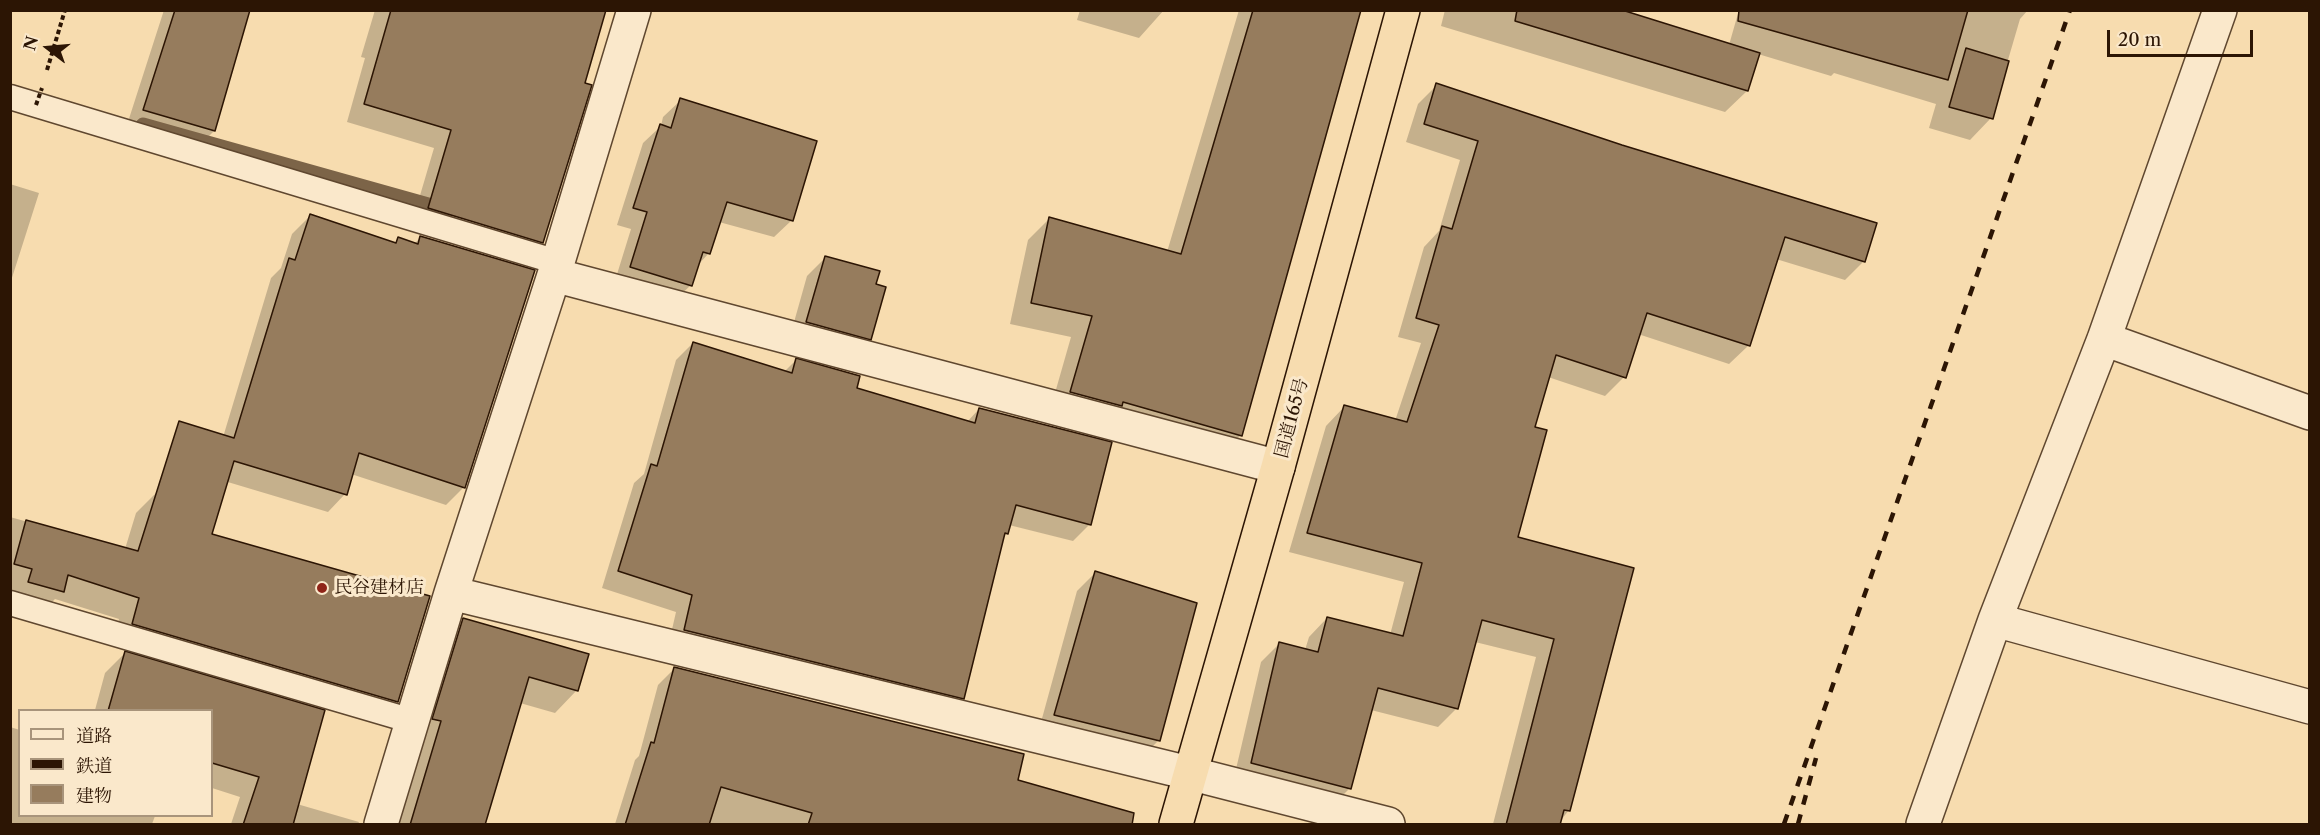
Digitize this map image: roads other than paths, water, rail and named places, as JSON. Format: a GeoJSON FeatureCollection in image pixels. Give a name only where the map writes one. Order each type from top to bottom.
{"type":"FeatureCollection","features":[{"type":"Feature","properties":{"kind":"highway","name":"国道165号"},"geometry":{"type":"LineString","coordinates":[[1176,825],[1278,467],[1403,10]]}},
{"type":"Feature","properties":{"kind":"street"},"geometry":{"type":"LineString","coordinates":[[381,825],[451,593],[556,269],[634,10]]}},
{"type":"Feature","properties":{"kind":"street"},"geometry":{"type":"LineString","coordinates":[[1923,825],[1995,620],[2104,339],[2220,10]]}},
{"type":"Feature","properties":{"kind":"street"},"geometry":{"type":"LineString","coordinates":[[556,269],[1278,467]]}},
{"type":"Feature","properties":{"kind":"street"},"geometry":{"type":"LineString","coordinates":[[2104,339],[2310,413]]}},
{"type":"Feature","properties":{"kind":"street"},"geometry":{"type":"LineString","coordinates":[[451,593],[1189,773],[1388,825]]}},
{"type":"Feature","properties":{"kind":"street"},"geometry":{"type":"LineString","coordinates":[[1995,620],[2310,707]]}},
{"type":"Feature","properties":{"kind":"lane"},"geometry":{"type":"LineString","coordinates":[[10,97],[556,269]]}},
{"type":"Feature","properties":{"kind":"lane"},"geometry":{"type":"LineString","coordinates":[[10,603],[412,720]]}},
{"type":"Feature","properties":{"kind":"waterway"},"geometry":{"type":"LineString","coordinates":[[143,125],[446,210]]}},
{"type":"Feature","properties":{"kind":"railway"},"geometry":{"type":"LineString","coordinates":[[1784,824],[2070,10]]}},
{"type":"Feature","properties":{"kind":"railway"},"geometry":{"type":"LineString","coordinates":[[1798,824],[1816,758]]}},
{"type":"Feature","properties":{"kind":"place","name":"民谷建材店"},"geometry":{"type":"Point","coordinates":[322,588]}}]}
